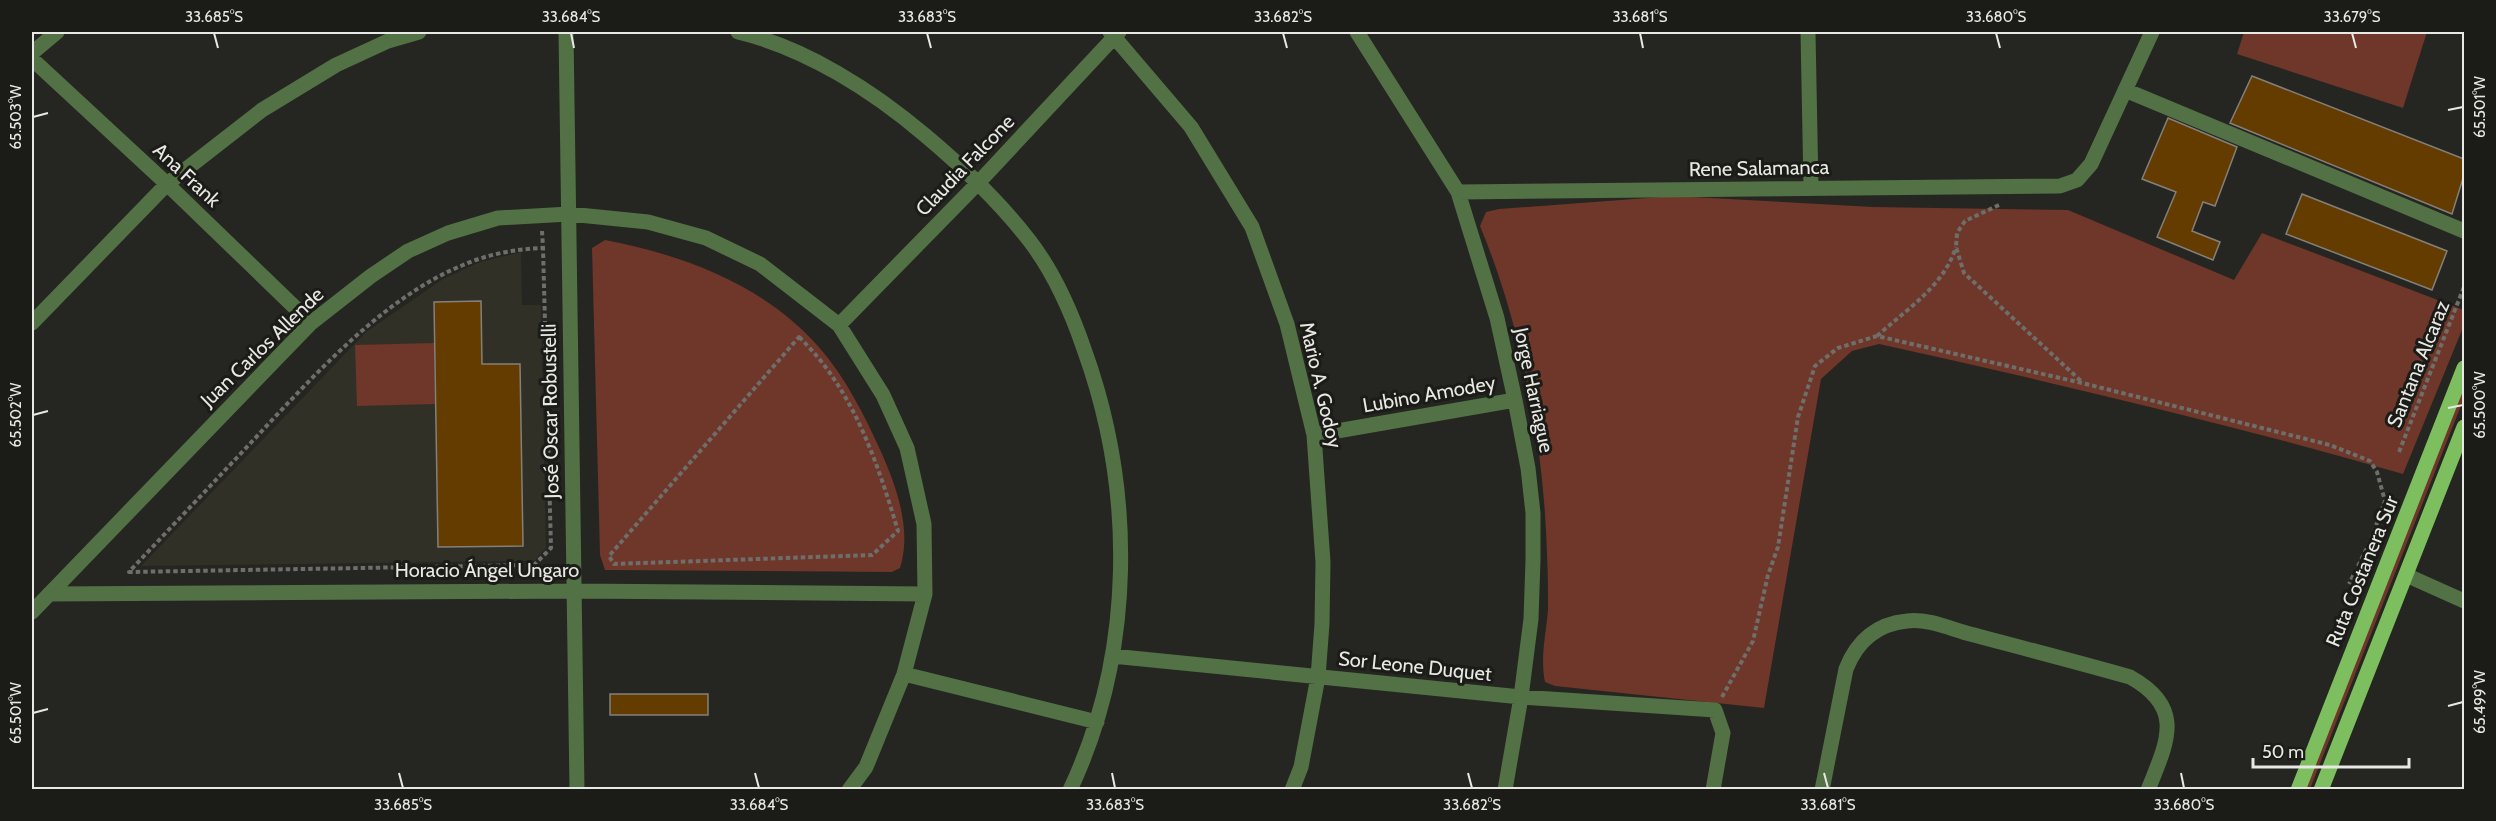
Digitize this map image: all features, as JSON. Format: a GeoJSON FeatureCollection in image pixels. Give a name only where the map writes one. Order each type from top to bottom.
{"type":"FeatureCollection","features":[{"type":"Feature","properties":{"kind":"main road","name":"Ruta Costanera Sur"},"geometry":{"type":"LineString","coordinates":[[2298,789],[2464,368]]}},
{"type":"Feature","properties":{"kind":"main road"},"geometry":{"type":"LineString","coordinates":[[2321,789],[2464,427]]}},
{"type":"Feature","properties":{"kind":"street"},"geometry":{"type":"LineString","coordinates":[[32,53],[57,32]]}},
{"type":"Feature","properties":{"kind":"street"},"geometry":{"type":"LineString","coordinates":[[32,323],[167,184],[262,110],[336,65],[388,41],[419,32]]}},
{"type":"Feature","properties":{"kind":"street","name":"José Oscar Robustelli"},"geometry":{"type":"LineString","coordinates":[[566,32],[577,789]]}},
{"type":"Feature","properties":{"kind":"street"},"geometry":{"type":"LineString","coordinates":[[738,32],[815,61],[897,111],[979,182],[1030,241],[1075,324],[1101,396],[1118,489],[1122,571],[1112,656],[1097,722],[1070,789]]}},
{"type":"Feature","properties":{"kind":"street","name":"Jorge Harriague"},"geometry":{"type":"LineString","coordinates":[[1357,32],[1458,192],[1497,318],[1515,400],[1528,468],[1533,513],[1531,619],[1521,697],[1505,789]]}},
{"type":"Feature","properties":{"kind":"street"},"geometry":{"type":"LineString","coordinates":[[1808,32],[1811,188]]}},
{"type":"Feature","properties":{"kind":"street"},"geometry":{"type":"LineString","coordinates":[[2152,32],[2125,90],[2464,231]]}},
{"type":"Feature","properties":{"kind":"street","name":"Claudia Falcone"},"geometry":{"type":"LineString","coordinates":[[839,325],[979,182],[1114,33]]}},
{"type":"Feature","properties":{"kind":"street","name":"Mario A. Godoy"},"geometry":{"type":"LineString","coordinates":[[1114,33],[1191,127],[1252,227],[1287,324],[1314,435],[1323,562],[1318,677],[1301,767],[1292,789]]}},
{"type":"Feature","properties":{"kind":"street","name":"Ana Frank"},"geometry":{"type":"LineString","coordinates":[[32,59],[167,184],[311,323]]}},
{"type":"Feature","properties":{"kind":"street","name":"Rene Salamanca"},"geometry":{"type":"LineString","coordinates":[[1458,192],[2060,186],[2077,180],[2091,164],[2125,90]]}},
{"type":"Feature","properties":{"kind":"street","name":"Juan Carlos Allende"},"geometry":{"type":"LineString","coordinates":[[32,612],[311,323],[371,276],[408,251],[448,232],[498,218],[542,215],[569,214],[648,222],[706,238],[760,264],[839,325]]}},
{"type":"Feature","properties":{"kind":"street"},"geometry":{"type":"LineString","coordinates":[[839,325],[883,395],[907,447],[924,524],[925,594],[904,674],[866,767],[849,789]]}},
{"type":"Feature","properties":{"kind":"street","name":"Lubino Amodey"},"geometry":{"type":"LineString","coordinates":[[1314,435],[1515,400]]}},
{"type":"Feature","properties":{"kind":"street"},"geometry":{"type":"LineString","coordinates":[[2406,575],[2464,601]]}},
{"type":"Feature","properties":{"kind":"street","name":"Horacio Ángel Ungaro"},"geometry":{"type":"LineString","coordinates":[[49,594],[574,591],[925,594]]}},
{"type":"Feature","properties":{"kind":"street"},"geometry":{"type":"LineString","coordinates":[[1822,789],[1846,669],[1853,652],[1863,638],[1881,628],[1908,620],[1930,623],[2022,647],[2130,677],[2142,684],[2155,696],[2163,709],[2169,729],[2148,789]]}},
{"type":"Feature","properties":{"kind":"street","name":"Sor Leone Duquet"},"geometry":{"type":"LineString","coordinates":[[1112,656],[1521,697],[1714,710]]}},
{"type":"Feature","properties":{"kind":"street"},"geometry":{"type":"LineString","coordinates":[[904,674],[1097,722]]}},
{"type":"Feature","properties":{"kind":"street"},"geometry":{"type":"LineString","coordinates":[[1713,789],[1723,733],[1714,710]]}},
{"type":"Feature","properties":{"kind":"path"},"geometry":{"type":"LineString","coordinates":[[1714,710],[1753,641],[1768,575],[1778,547],[1798,417],[1815,366],[1838,348],[1877,336],[1937,284],[1950,267],[1956,247],[1957,233],[1965,221],[2005,203]]}},
{"type":"Feature","properties":{"kind":"path"},"geometry":{"type":"LineString","coordinates":[[542,215],[543,248],[551,548],[534,565],[129,572],[339,352],[390,309],[427,284],[463,265],[519,249],[543,248]]}},
{"type":"Feature","properties":{"kind":"path"},"geometry":{"type":"LineString","coordinates":[[1956,247],[1964,273],[2082,382]]}},
{"type":"Feature","properties":{"kind":"path","name":"Santana Alcaraz"},"geometry":{"type":"LineString","coordinates":[[2399,452],[2464,287]]}},
{"type":"Feature","properties":{"kind":"path"},"geometry":{"type":"LineString","coordinates":[[1877,336],[2082,382],[2330,445],[2370,461],[2377,472],[2385,501],[2370,542],[2349,584]]}},
{"type":"Feature","properties":{"kind":"path"},"geometry":{"type":"LineString","coordinates":[[799,337],[829,374],[864,431],[898,531],[872,555],[614,564],[609,556],[799,337]]}},
{"type":"Feature","properties":{"kind":"shaded area"},"geometry":{"type":"Polygon","coordinates":[[[2244,32],[2427,32],[2403,108],[2237,54],[2244,32]]]}},
{"type":"Feature","properties":{"kind":"shaded area"},"geometry":{"type":"Polygon","coordinates":[[[1674,196],[1873,207],[2068,210],[2234,280],[2262,233],[2464,310],[2464,325],[2403,474],[2142,405],[1879,344],[1852,351],[1821,379],[1764,708],[1555,686],[1545,682],[1544,673],[1548,569],[1536,430],[1508,305],[1480,226],[1486,212],[1499,209],[1674,196]]]}},
{"type":"Feature","properties":{"kind":"shaded area"},"geometry":{"type":"Polygon","coordinates":[[[605,240],[663,254],[720,275],[772,305],[817,345],[837,370],[854,397],[888,467],[904,525],[900,568],[892,572],[605,570],[600,555],[592,248],[605,240]]]}},
{"type":"Feature","properties":{"kind":"shaded area"},"geometry":{"type":"Polygon","coordinates":[[[521,252],[522,305],[541,305],[546,548],[534,561],[141,566],[366,332],[443,279],[480,262],[521,252]]]}},
{"type":"Feature","properties":{"kind":"shaded area"},"geometry":{"type":"Polygon","coordinates":[[[434,343],[435,404],[357,406],[355,345],[434,343]]]}},
{"type":"Feature","properties":{"kind":"shaded area"},"geometry":{"type":"Polygon","coordinates":[[[2464,380],[2464,398],[2310,789],[2303,790],[2464,380]]]}},
{"type":"Feature","properties":{"kind":"building"},"geometry":{"type":"Polygon","coordinates":[[[2252,76],[2464,159],[2464,175],[2452,214],[2230,123],[2252,76]]]}},
{"type":"Feature","properties":{"kind":"building"},"geometry":{"type":"Polygon","coordinates":[[[2168,118],[2237,147],[2215,206],[2203,202],[2192,231],[2220,242],[2213,260],[2157,237],[2176,192],[2142,179],[2168,118]]]}},
{"type":"Feature","properties":{"kind":"building"},"geometry":{"type":"Polygon","coordinates":[[[2302,194],[2447,251],[2432,290],[2286,234],[2302,194]]]}},
{"type":"Feature","properties":{"kind":"building"},"geometry":{"type":"Polygon","coordinates":[[[481,301],[482,364],[520,364],[523,546],[438,547],[434,302],[481,301]]]}},
{"type":"Feature","properties":{"kind":"building"},"geometry":{"type":"Polygon","coordinates":[[[610,694],[708,694],[708,715],[610,715],[610,694]]]}}]}
